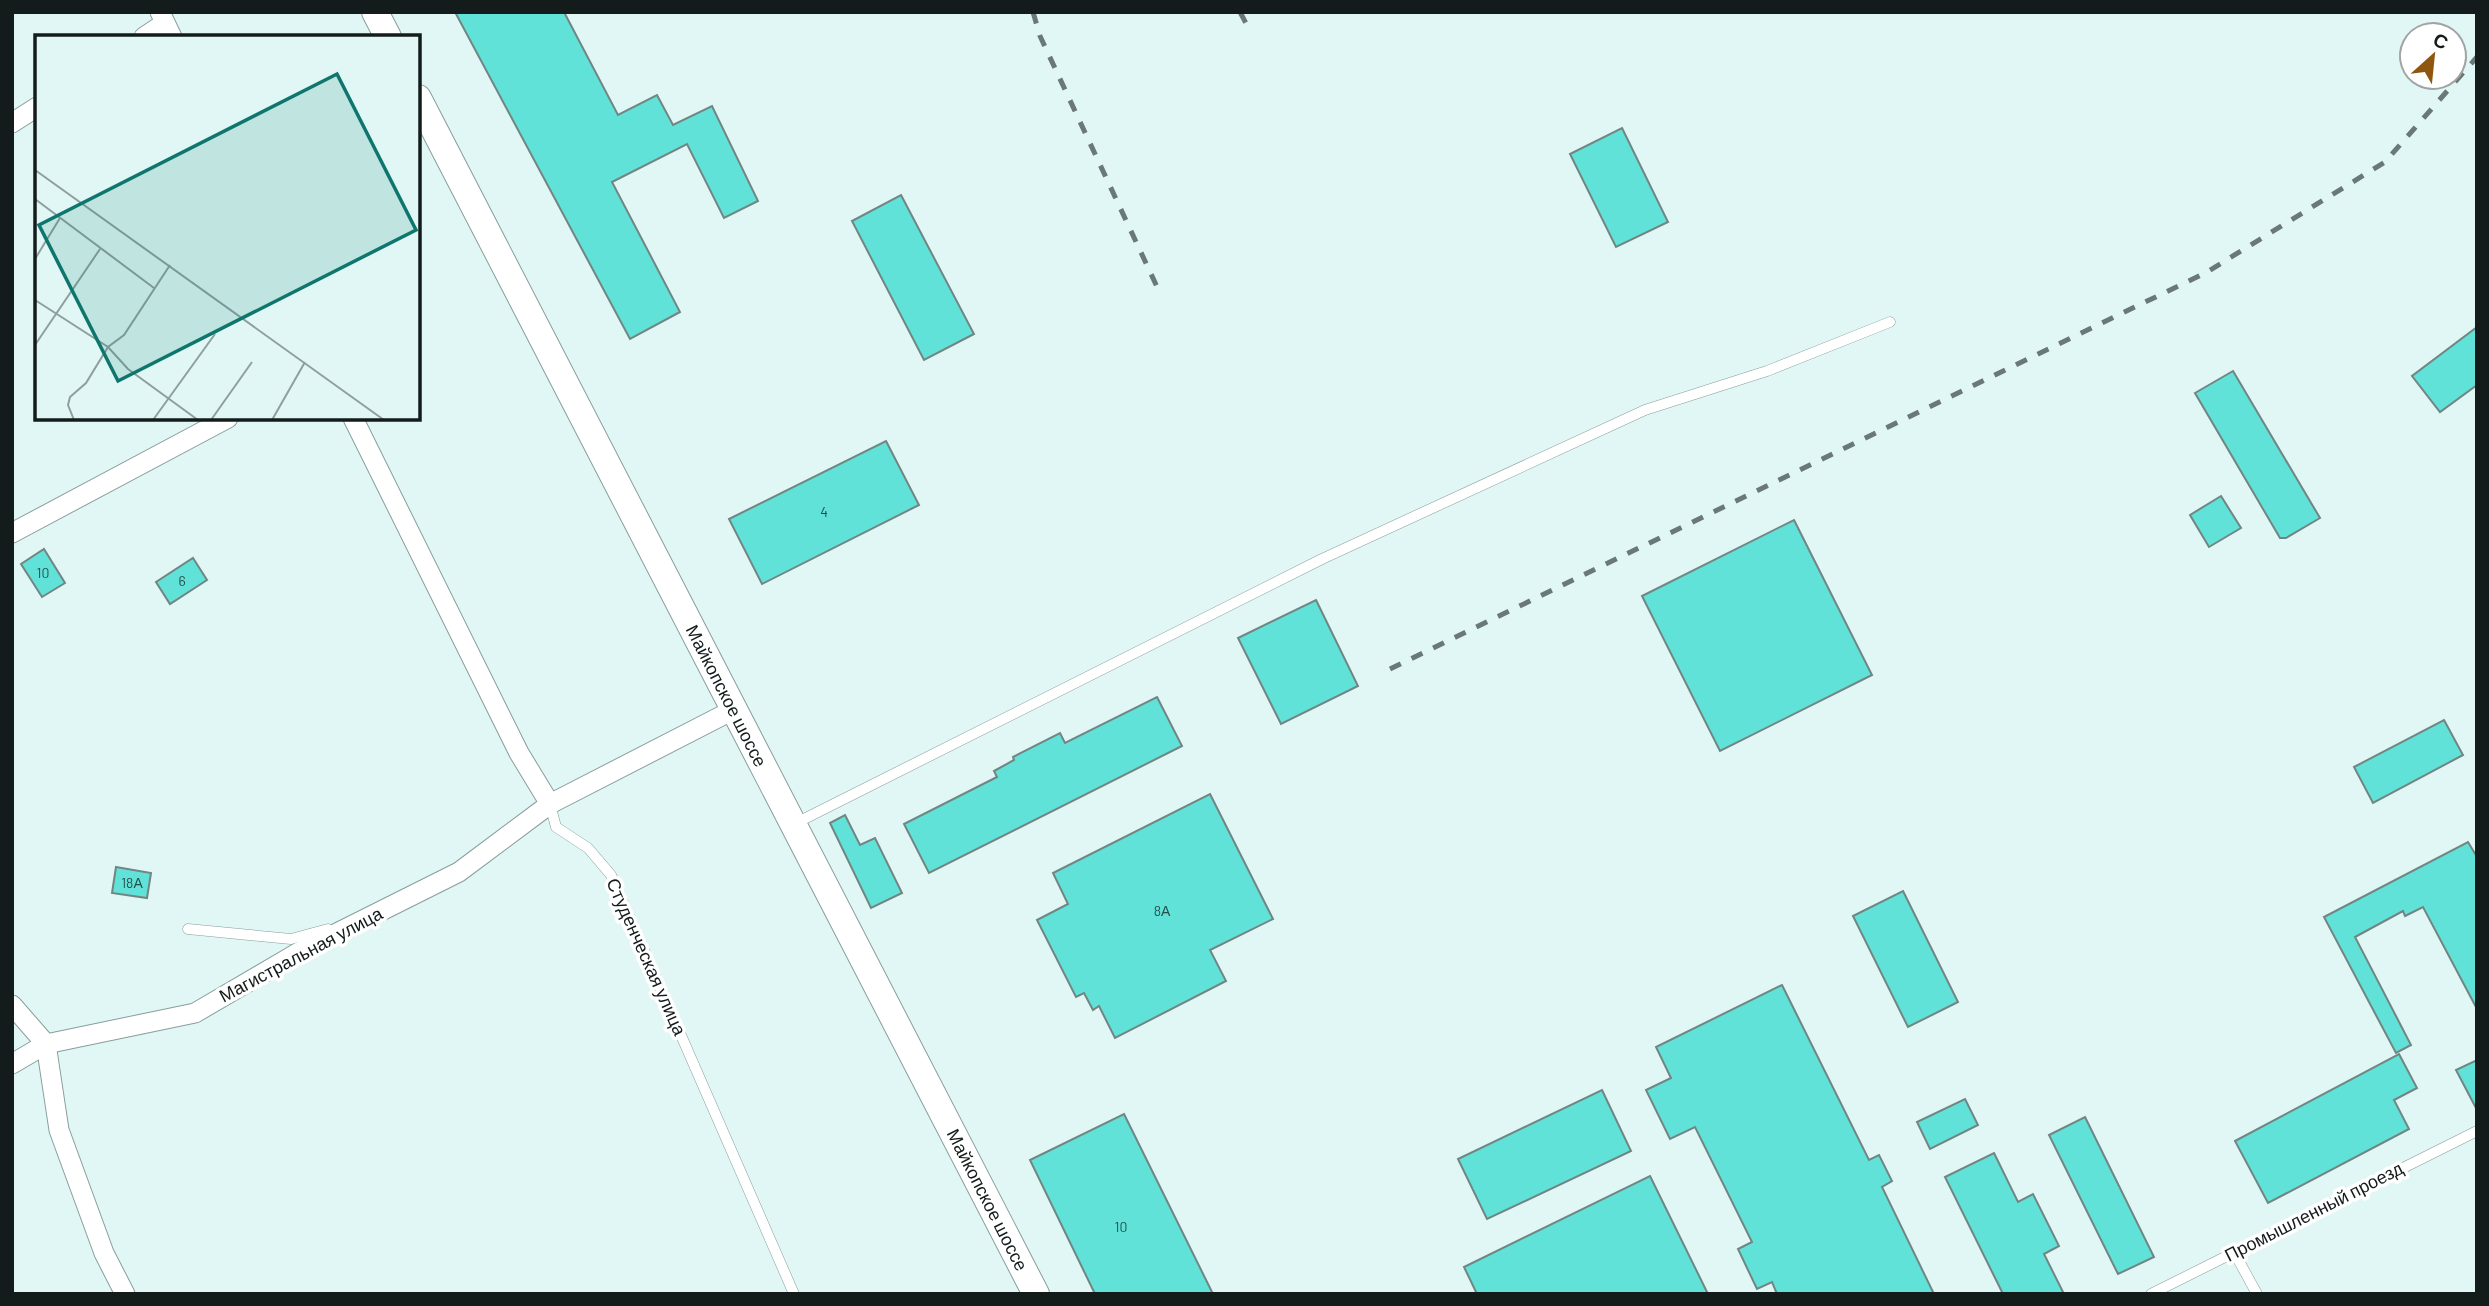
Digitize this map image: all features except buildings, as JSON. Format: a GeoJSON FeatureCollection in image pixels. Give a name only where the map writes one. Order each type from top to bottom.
{"type":"FeatureCollection","features":[{"type":"Feature","properties":{"kind":"street"},"geometry":{"type":"LineString","coordinates":[[375,12],[386,35]]}},
{"type":"Feature","properties":{"kind":"street"},"geometry":{"type":"LineString","coordinates":[[147,35],[166,24]]}},
{"type":"Feature","properties":{"kind":"street","name":"Майкопское шоссе"},"geometry":{"type":"LineString","coordinates":[[420,102],[1036,1294]]}},
{"type":"Feature","properties":{"kind":"street"},"geometry":{"type":"LineString","coordinates":[[12,123],[35,108]]}},
{"type":"Feature","properties":{"kind":"street"},"geometry":{"type":"LineString","coordinates":[[12,533],[224,420]]}},
{"type":"Feature","properties":{"kind":"street","name":"Студенческая улица"},"geometry":{"type":"LineString","coordinates":[[354,420],[519,753],[550,804]]}},
{"type":"Feature","properties":{"kind":"street","name":"Магистральная улица"},"geometry":{"type":"LineString","coordinates":[[20,1059],[46,1044],[195,1013],[299,952],[459,872],[550,804],[733,710]]}},
{"type":"Feature","properties":{"kind":"street"},"geometry":{"type":"LineString","coordinates":[[12,1005],[46,1044],[59,1130],[104,1253],[125,1294]]}},
{"type":"Feature","properties":{"kind":"lane"},"geometry":{"type":"LineString","coordinates":[[792,824],[1322,559],[1645,410],[1767,371],[1890,322]]}},
{"type":"Feature","properties":{"kind":"lane","name":"Студенческая улица"},"geometry":{"type":"LineString","coordinates":[[550,804],[556,827],[588,848],[611,875],[794,1294]]}},
{"type":"Feature","properties":{"kind":"lane"},"geometry":{"type":"LineString","coordinates":[[188,929],[291,939],[373,916]]}},
{"type":"Feature","properties":{"kind":"lane","name":"Промышленный проезд"},"geometry":{"type":"LineString","coordinates":[[2151,1294],[2477,1131]]}},
{"type":"Feature","properties":{"kind":"lane"},"geometry":{"type":"LineString","coordinates":[[2234,1252],[2257,1294]]}},
{"type":"Feature","properties":{"kind":"railway"},"geometry":{"type":"LineString","coordinates":[[1033,12],[1040,36],[1159,291]]}},
{"type":"Feature","properties":{"kind":"railway"},"geometry":{"type":"LineString","coordinates":[[1240,12],[1248,27]]}},
{"type":"Feature","properties":{"kind":"railway"},"geometry":{"type":"LineString","coordinates":[[1390,669],[2207,272],[2385,162],[2477,57]]}}]}
